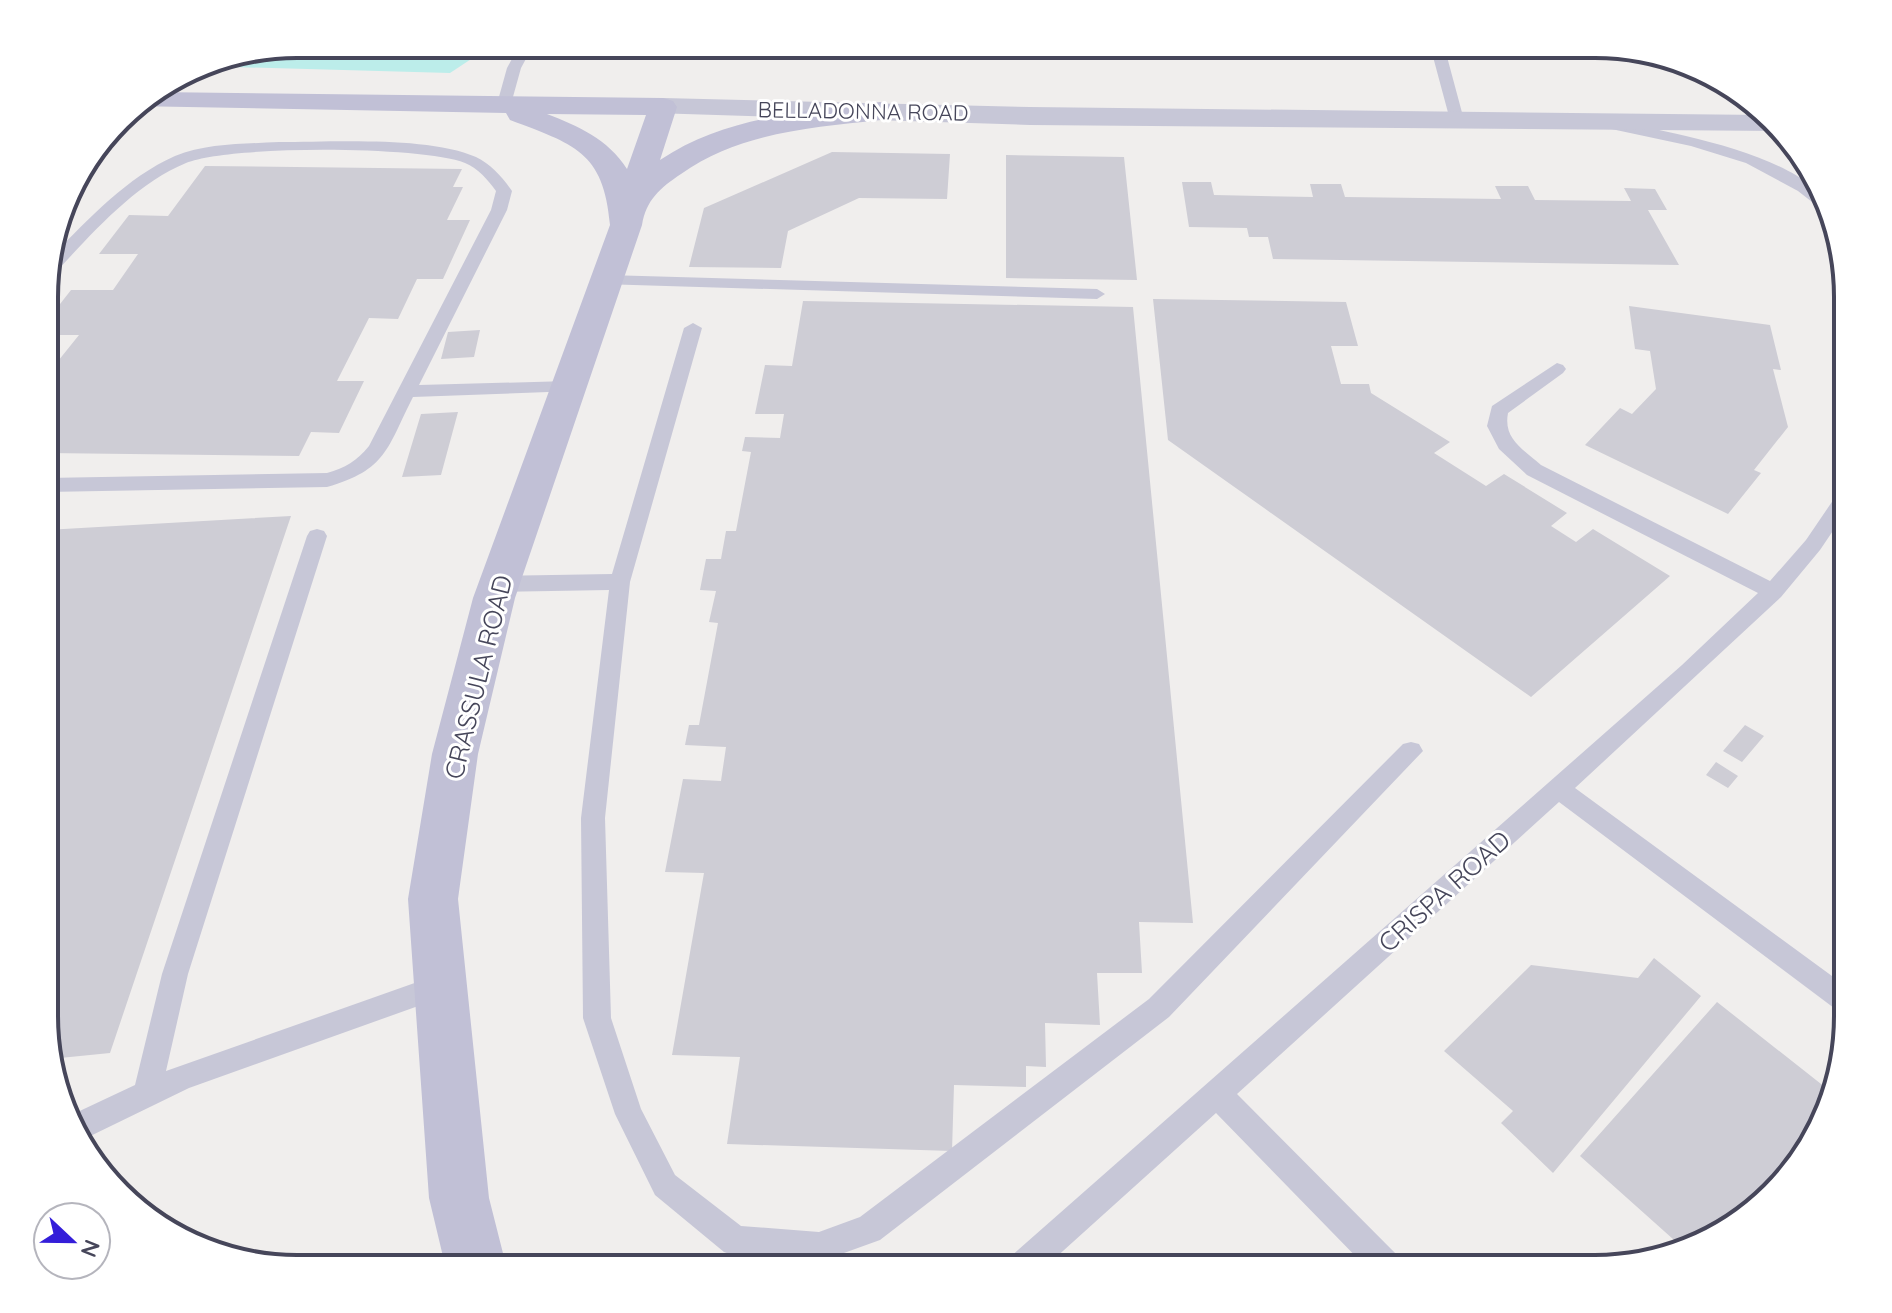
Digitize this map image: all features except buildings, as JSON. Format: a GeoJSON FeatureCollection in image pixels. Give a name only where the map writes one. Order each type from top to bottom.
{"type":"FeatureCollection","features":[{"type":"Feature","properties":{"kind":"street","name":"BELLADONNA ROAD"},"geometry":{"type":"LineString","coordinates":[[161,100],[1030,116],[1759,124]]}},
{"type":"Feature","properties":{"kind":"street"},"geometry":{"type":"LineString","coordinates":[[498,104],[552,126],[590,146],[617,178],[628,215]]}},
{"type":"Feature","properties":{"kind":"street","name":"CRASSULA ROAD"},"geometry":{"type":"LineString","coordinates":[[473,1254],[459,1198],[433,899],[455,754],[499,584],[607,280],[663,107]]}},
{"type":"Feature","properties":{"kind":"street"},"geometry":{"type":"LineString","coordinates":[[628,215],[666,167],[721,138],[766,127],[880,111]]}},
{"type":"Feature","properties":{"kind":"lane"},"geometry":{"type":"LineString","coordinates":[[498,104],[519,58]]}},
{"type":"Feature","properties":{"kind":"lane"},"geometry":{"type":"LineString","coordinates":[[1441,59],[1457,120]]}},
{"type":"Feature","properties":{"kind":"lane","name":"BELLADONNA ROAD"},"geometry":{"type":"LineString","coordinates":[[1585,120],[1727,151],[1777,172],[1810,194]]}},
{"type":"Feature","properties":{"kind":"lane"},"geometry":{"type":"LineString","coordinates":[[58,485],[327,480],[351,473],[367,462],[409,391],[499,210],[504,191],[477,163],[438,152],[254,147],[199,152],[155,175],[98,219],[62,256]]}},
{"type":"Feature","properties":{"kind":"lane"},"geometry":{"type":"LineString","coordinates":[[607,280],[1097,294]]}},
{"type":"Feature","properties":{"kind":"lane"},"geometry":{"type":"LineString","coordinates":[[693,328],[620,582],[593,818],[597,1018],[629,1114],[665,1185],[735,1241],[819,1247],[869,1229],[1159,1008],[1411,751]]}},
{"type":"Feature","properties":{"kind":"lane"},"geometry":{"type":"LineString","coordinates":[[1557,369],[1499,410],[1496,426],[1506,445],[1534,470],[1774,592]]}},
{"type":"Feature","properties":{"kind":"lane"},"geometry":{"type":"LineString","coordinates":[[409,391],[569,387]]}},
{"type":"Feature","properties":{"kind":"lane","name":"CRISPA ROAD"},"geometry":{"type":"LineString","coordinates":[[1036,1255],[1559,789],[1774,592],[1833,519]]}},
{"type":"Feature","properties":{"kind":"lane"},"geometry":{"type":"LineString","coordinates":[[147,1094],[175,974],[317,536]]}},
{"type":"Feature","properties":{"kind":"lane"},"geometry":{"type":"LineString","coordinates":[[499,584],[620,582]]}},
{"type":"Feature","properties":{"kind":"lane"},"geometry":{"type":"LineString","coordinates":[[1559,789],[1833,992]]}},
{"type":"Feature","properties":{"kind":"lane"},"geometry":{"type":"LineString","coordinates":[[84,1124],[183,1077],[440,986]]}},
{"type":"Feature","properties":{"kind":"lane"},"geometry":{"type":"LineString","coordinates":[[1216,1093],[1375,1255]]}},
{"type":"Feature","properties":{"kind":"shaded area"},"geometry":{"type":"Polygon","coordinates":[[[297,58],[473,58],[450,73],[232,67],[297,58]]]}}]}
